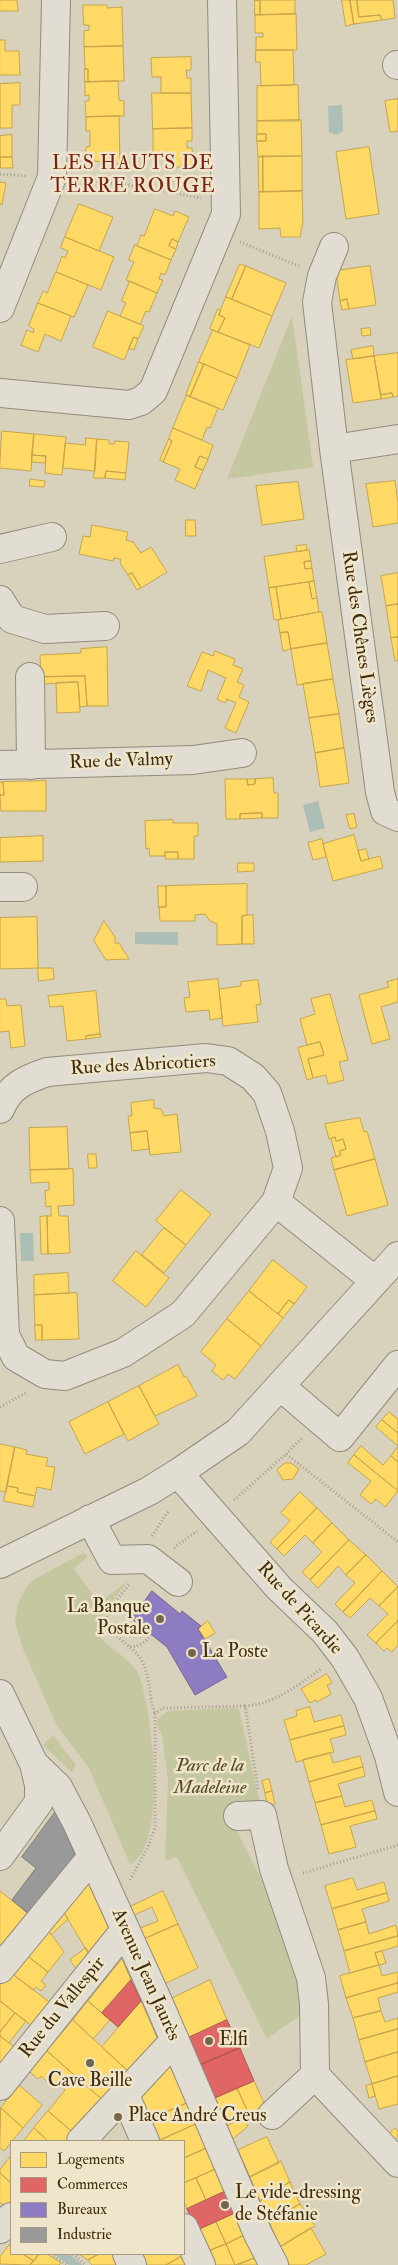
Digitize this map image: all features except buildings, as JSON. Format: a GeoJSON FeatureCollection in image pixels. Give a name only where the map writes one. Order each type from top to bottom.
{"type":"FeatureCollection","features":[{"type":"Feature","properties":{"kind":"street"},"geometry":{"type":"LineString","coordinates":[[0,308],[52,177],[56,0]]}},
{"type":"Feature","properties":{"kind":"street"},"geometry":{"type":"LineString","coordinates":[[0,393],[129,404],[142,401],[153,391],[226,214],[222,0]]}},
{"type":"Feature","properties":{"kind":"street","name":"Rue des Chênes Lièges"},"geometry":{"type":"LineString","coordinates":[[334,247],[322,276],[317,302],[334,449],[380,792],[385,811],[398,817]]}},
{"type":"Feature","properties":{"kind":"street"},"geometry":{"type":"LineString","coordinates":[[334,449],[398,439]]}},
{"type":"Feature","properties":{"kind":"street"},"geometry":{"type":"LineString","coordinates":[[0,549],[52,537]]}},
{"type":"Feature","properties":{"kind":"street"},"geometry":{"type":"LineString","coordinates":[[0,600],[12,619],[45,629],[105,626]]}},
{"type":"Feature","properties":{"kind":"street"},"geometry":{"type":"LineString","coordinates":[[30,676],[31,765]]}},
{"type":"Feature","properties":{"kind":"street","name":"Rue de Valmy"},"geometry":{"type":"LineString","coordinates":[[0,765],[193,760],[242,754]]}},
{"type":"Feature","properties":{"kind":"street","name":"Rue des Abricotiers"},"geometry":{"type":"LineString","coordinates":[[0,1109],[6,1094],[27,1079],[47,1072],[206,1058],[228,1061],[253,1077],[267,1093],[280,1131],[288,1168],[276,1202],[183,1314],[123,1354],[65,1376],[45,1374],[16,1358],[5,1335],[0,1221]]}},
{"type":"Feature","properties":{"kind":"street"},"geometry":{"type":"LineString","coordinates":[[276,1202],[374,1280]]}},
{"type":"Feature","properties":{"kind":"street"},"geometry":{"type":"LineString","coordinates":[[0,1564],[149,1491],[178,1474],[238,1432],[374,1280],[397,1258]]}},
{"type":"Feature","properties":{"kind":"street"},"geometry":{"type":"LineString","coordinates":[[280,1386],[340,1437],[398,1366]]}},
{"type":"Feature","properties":{"kind":"street","name":"Rue de Picardie"},"geometry":{"type":"LineString","coordinates":[[178,1474],[279,1588],[325,1632],[342,1656],[368,1698],[389,1756],[398,1792]]}},
{"type":"Feature","properties":{"kind":"street"},"geometry":{"type":"LineString","coordinates":[[90,1519],[112,1560],[151,1563],[178,1582]]}},
{"type":"Feature","properties":{"kind":"street","name":"Avenue Jean Jaurès"},"geometry":{"type":"LineString","coordinates":[[0,1694],[34,1764],[58,1787],[92,1857],[175,2040],[258,2234],[274,2265]]}},
{"type":"Feature","properties":{"kind":"street"},"geometry":{"type":"LineString","coordinates":[[0,1856],[39,1802],[39,1785],[34,1764]]}},
{"type":"Feature","properties":{"kind":"street"},"geometry":{"type":"LineString","coordinates":[[250,1815],[277,1878],[311,1978],[310,2013],[315,2075],[398,2163]]}},
{"type":"Feature","properties":{"kind":"street"},"geometry":{"type":"LineString","coordinates":[[0,1970],[92,1857]]}},
{"type":"Feature","properties":{"kind":"street","name":"Rue du Vallespir"},"geometry":{"type":"LineString","coordinates":[[0,2086],[125,1930]]}},
{"type":"Feature","properties":{"kind":"street"},"geometry":{"type":"LineString","coordinates":[[82,2140],[175,2040]]}},
{"type":"Feature","properties":{"kind":"street"},"geometry":{"type":"LineString","coordinates":[[272,2115],[315,2075]]}},
{"type":"Feature","properties":{"kind":"street"},"geometry":{"type":"LineString","coordinates":[[124,2093],[145,2140]]}},
{"type":"Feature","properties":{"kind":"street"},"geometry":{"type":"LineString","coordinates":[[185,2230],[201,2265]]}},
{"type":"Feature","properties":{"kind":"path"},"geometry":{"type":"LineString","coordinates":[[0,174],[28,176]]}},
{"type":"Feature","properties":{"kind":"path"},"geometry":{"type":"LineString","coordinates":[[68,179],[138,186],[202,198]]}},
{"type":"Feature","properties":{"kind":"path"},"geometry":{"type":"LineString","coordinates":[[233,239],[301,267]]}},
{"type":"Feature","properties":{"kind":"path"},"geometry":{"type":"LineString","coordinates":[[111,1899],[124,1892],[148,1847],[154,1828],[156,1789],[155,1718],[145,1667],[129,1646],[108,1627],[105,1621],[114,1603],[151,1563],[216,1516],[286,1454],[398,1542]]}},
{"type":"Feature","properties":{"kind":"path"},"geometry":{"type":"LineString","coordinates":[[151,1563],[145,1547],[172,1505]]}},
{"type":"Feature","properties":{"kind":"path"},"geometry":{"type":"LineString","coordinates":[[129,1646],[138,1646],[144,1643],[151,1635]]}},
{"type":"Feature","properties":{"kind":"path"},"geometry":{"type":"LineString","coordinates":[[155,1718],[163,1708],[261,1705],[276,1699],[342,1656]]}},
{"type":"Feature","properties":{"kind":"path"},"geometry":{"type":"LineString","coordinates":[[245,1706],[250,1815]]}},
{"type":"Feature","properties":{"kind":"path"},"geometry":{"type":"LineString","coordinates":[[277,1878],[294,1876],[398,1845]]}},
{"type":"Feature","properties":{"kind":"path"},"geometry":{"type":"LineString","coordinates":[[52,2255],[67,2265]]}},
{"type":"Feature","properties":{"kind":"path"},"geometry":{"type":"LineString","coordinates":[[74,2255],[86,2265]]}},
{"type":"Feature","properties":{"kind":"green space"},"geometry":{"type":"Polygon","coordinates":[[[292,316],[313,467],[227,479],[292,316]]]}},
{"type":"Feature","properties":{"kind":"green space"},"geometry":{"type":"Polygon","coordinates":[[[83,1553],[87,1557],[74,1569],[99,1603],[129,1580],[99,1619],[96,1629],[99,1636],[129,1661],[138,1673],[148,1714],[154,1775],[150,1832],[142,1853],[130,1864],[89,1768],[57,1726],[23,1649],[15,1622],[18,1604],[28,1585],[35,1579],[83,1553]]]}},
{"type":"Feature","properties":{"kind":"green space","name":"Parc de la Madeleine"},"geometry":{"type":"Polygon","coordinates":[[[239,1709],[260,1803],[235,1827],[281,1918],[292,1932],[303,2013],[267,2039],[177,1857],[165,1861],[168,1780],[162,1735],[157,1720],[168,1711],[239,1709]]]}},
{"type":"Feature","properties":{"kind":"green space"},"geometry":{"type":"Polygon","coordinates":[[[53,1735],[76,1765],[71,1772],[43,1745],[53,1735]]]}},
{"type":"Feature","properties":{"kind":"shaded area"},"geometry":{"type":"Polygon","coordinates":[[[342,105],[343,131],[337,135],[329,132],[328,106],[342,105]]]}},
{"type":"Feature","properties":{"kind":"shaded area"},"geometry":{"type":"Polygon","coordinates":[[[318,801],[325,828],[310,832],[303,805],[318,801]]]}},
{"type":"Feature","properties":{"kind":"shaded area"},"geometry":{"type":"Polygon","coordinates":[[[135,932],[178,932],[178,945],[135,944],[135,932]]]}},
{"type":"Feature","properties":{"kind":"shaded area"},"geometry":{"type":"Polygon","coordinates":[[[20,1233],[33,1233],[34,1261],[21,1261],[20,1233]]]}},
{"type":"Feature","properties":{"kind":"shaded area"},"geometry":{"type":"Polygon","coordinates":[[[55,2255],[70,2255],[83,2265],[69,2265],[55,2255]]]}},
{"type":"Feature","properties":{"kind":"place","name":"La Banque Postale"},"geometry":{"type":"Point","coordinates":[160,1619]}},
{"type":"Feature","properties":{"kind":"place","name":"La Poste"},"geometry":{"type":"Point","coordinates":[192,1653]}},
{"type":"Feature","properties":{"kind":"place","name":"Elfi"},"geometry":{"type":"Point","coordinates":[209,2041]}},
{"type":"Feature","properties":{"kind":"place","name":"Cave Beille"},"geometry":{"type":"Point","coordinates":[90,2063]}},
{"type":"Feature","properties":{"kind":"place","name":"Place André Creus"},"geometry":{"type":"Point","coordinates":[118,2117]}},
{"type":"Feature","properties":{"kind":"place","name":"Le vide-dressing de Stéfanie"},"geometry":{"type":"Point","coordinates":[225,2205]}},
{"type":"Feature","properties":{"kind":"district","name":"LES HAUTS DE TERRE ROUGE"},"geometry":{"type":"Point","coordinates":[133,176]}}]}
